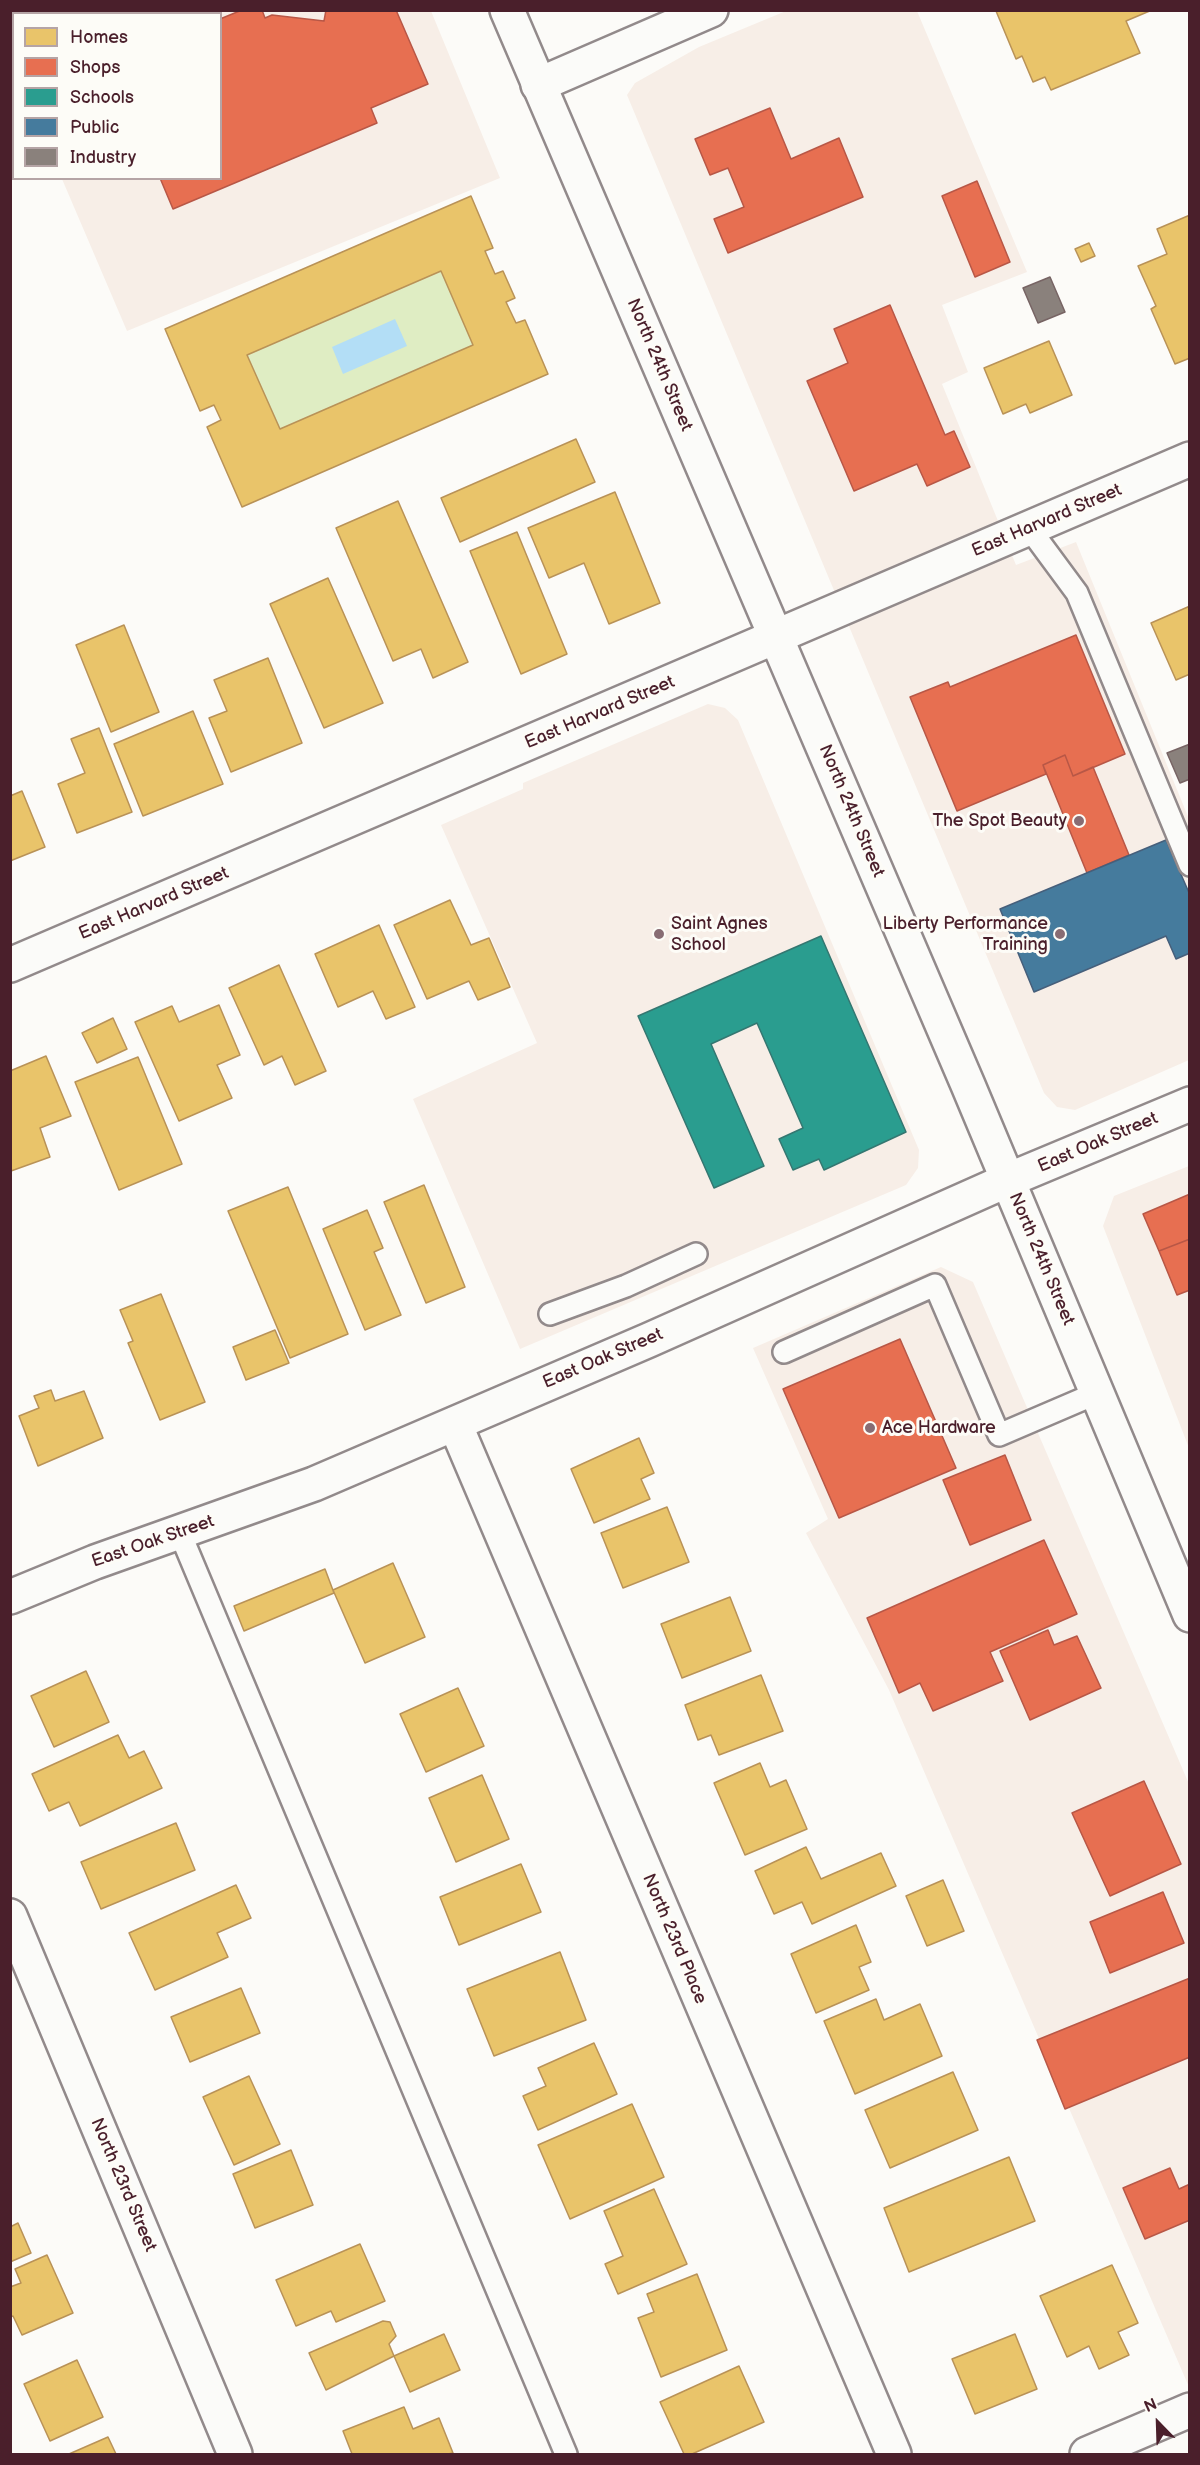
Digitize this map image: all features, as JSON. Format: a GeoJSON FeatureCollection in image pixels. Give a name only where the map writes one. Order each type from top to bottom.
{"type":"FeatureCollection","features":[{"type":"Feature","properties":{"kind":"street","name":"North 24th Street"},"geometry":{"type":"LineString","coordinates":[[507,10],[1008,1180],[1190,1615]]}},
{"type":"Feature","properties":{"kind":"street"},"geometry":{"type":"LineString","coordinates":[[538,85],[711,10]]}},
{"type":"Feature","properties":{"kind":"street","name":"East Harvard Street"},"geometry":{"type":"LineString","coordinates":[[10,965],[1190,459]]}},
{"type":"Feature","properties":{"kind":"street","name":"East Oak Street"},"geometry":{"type":"LineString","coordinates":[[10,1597],[95,1562],[314,1484],[1008,1180],[1190,1104]]}},
{"type":"Feature","properties":{"kind":"street","name":"North 23rd Place"},"geometry":{"type":"LineString","coordinates":[[454,1424],[894,2454]]}},
{"type":"Feature","properties":{"kind":"street","name":"North 23rd Street"},"geometry":{"type":"LineString","coordinates":[[10,1916],[235,2454]]}},
{"type":"Feature","properties":{"kind":"street"},"geometry":{"type":"LineString","coordinates":[[1087,2454],[1190,2410]]}},
{"type":"Feature","properties":{"kind":"lane"},"geometry":{"type":"LineString","coordinates":[[1029,528],[1077,593],[1190,865]]}},
{"type":"Feature","properties":{"kind":"lane"},"geometry":{"type":"LineString","coordinates":[[550,1314],[626,1286],[696,1254]]}},
{"type":"Feature","properties":{"kind":"lane"},"geometry":{"type":"LineString","coordinates":[[784,1352],[935,1285],[999,1435],[1097,1393]]}},
{"type":"Feature","properties":{"kind":"lane"},"geometry":{"type":"LineString","coordinates":[[180,1533],[567,2454]]}},
{"type":"Feature","properties":{"kind":"shaded area"},"geometry":{"type":"Polygon","coordinates":[[[10,11],[431,11],[500,178],[127,331],[62,180],[222,180],[222,12],[12,12],[12,62],[10,11]]]}},
{"type":"Feature","properties":{"kind":"shaded area"},"geometry":{"type":"Polygon","coordinates":[[[786,11],[917,11],[1027,272],[942,305],[968,372],[942,384],[1016,565],[1076,542],[1189,819],[1189,1060],[1075,1110],[1057,1107],[1044,1093],[627,95],[635,83],[699,47],[786,11]]]}},
{"type":"Feature","properties":{"kind":"shaded area","name":"Saint Agnes School"},"geometry":{"type":"Polygon","coordinates":[[[708,704],[725,708],[738,720],[919,1150],[918,1168],[906,1185],[520,1349],[413,1099],[537,1043],[441,825],[523,789],[523,783],[708,704]]]}},
{"type":"Feature","properties":{"kind":"shaded area"},"geometry":{"type":"Polygon","coordinates":[[[1189,1166],[1189,1448],[1103,1226],[1114,1196],[1189,1166]]]}},
{"type":"Feature","properties":{"kind":"shaded area"},"geometry":{"type":"Polygon","coordinates":[[[941,1267],[973,1282],[1189,1784],[1189,2387],[889,1690],[806,1533],[828,1519],[753,1348],[941,1267]]]}},
{"type":"Feature","properties":{"kind":"green space"},"geometry":{"type":"Polygon","coordinates":[[[441,271],[473,345],[280,429],[247,355],[441,271]]]}},
{"type":"Feature","properties":{"kind":"water"},"geometry":{"type":"Polygon","coordinates":[[[395,319],[407,346],[343,374],[332,347],[395,319]]]}},
{"type":"Feature","properties":{"kind":"building: Homes"},"geometry":{"type":"Polygon","coordinates":[[[1152,10],[1126,21],[1140,53],[1051,90],[1045,77],[1033,82],[1022,56],[1016,59],[996,11],[1152,10]]]}},
{"type":"Feature","properties":{"kind":"building: Homes"},"geometry":{"type":"Polygon","coordinates":[[[471,196],[493,248],[485,251],[495,274],[503,271],[515,298],[506,302],[516,323],[525,320],[548,374],[242,507],[207,427],[221,420],[214,405],[200,411],[165,329],[471,196]],[[441,271],[247,355],[280,429],[473,345],[441,271]]]}},
{"type":"Feature","properties":{"kind":"building: Homes"},"geometry":{"type":"Polygon","coordinates":[[[1190,215],[1190,358],[1175,364],[1151,309],[1156,306],[1138,266],[1167,254],[1157,229],[1190,215]]]}},
{"type":"Feature","properties":{"kind":"building: Homes"},"geometry":{"type":"Polygon","coordinates":[[[1089,243],[1095,256],[1081,262],[1075,249],[1089,243]]]}},
{"type":"Feature","properties":{"kind":"building: Homes"},"geometry":{"type":"Polygon","coordinates":[[[1049,341],[1072,395],[1030,413],[1026,404],[1003,414],[984,368],[1049,341]]]}},
{"type":"Feature","properties":{"kind":"building: Homes"},"geometry":{"type":"Polygon","coordinates":[[[576,439],[595,482],[460,542],[441,498],[576,439]]]}},
{"type":"Feature","properties":{"kind":"building: Homes"},"geometry":{"type":"Polygon","coordinates":[[[615,492],[660,603],[609,624],[584,563],[549,578],[528,528],[615,492]]]}},
{"type":"Feature","properties":{"kind":"building: Homes"},"geometry":{"type":"Polygon","coordinates":[[[398,501],[468,662],[433,678],[421,649],[393,661],[336,528],[398,501]]]}},
{"type":"Feature","properties":{"kind":"building: Homes"},"geometry":{"type":"Polygon","coordinates":[[[517,532],[567,654],[521,674],[470,551],[517,532]]]}},
{"type":"Feature","properties":{"kind":"building: Homes"},"geometry":{"type":"Polygon","coordinates":[[[328,578],[383,703],[324,728],[270,604],[328,578]]]}},
{"type":"Feature","properties":{"kind":"building: Homes"},"geometry":{"type":"Polygon","coordinates":[[[1190,606],[1190,674],[1176,680],[1151,623],[1190,606]]]}},
{"type":"Feature","properties":{"kind":"building: Homes"},"geometry":{"type":"Polygon","coordinates":[[[124,625],[159,712],[111,732],[76,645],[124,625]]]}},
{"type":"Feature","properties":{"kind":"building: Homes"},"geometry":{"type":"Polygon","coordinates":[[[268,658],[302,743],[231,772],[209,718],[227,711],[214,680],[268,658]]]}},
{"type":"Feature","properties":{"kind":"building: Homes"},"geometry":{"type":"Polygon","coordinates":[[[193,711],[223,784],[143,816],[114,744],[193,711]]]}},
{"type":"Feature","properties":{"kind":"building: Homes"},"geometry":{"type":"Polygon","coordinates":[[[99,728],[132,812],[77,833],[58,784],[85,773],[71,739],[99,728]]]}},
{"type":"Feature","properties":{"kind":"building: Homes"},"geometry":{"type":"Polygon","coordinates":[[[22,791],[45,847],[10,861],[10,796],[22,791]]]}},
{"type":"Feature","properties":{"kind":"building: Homes"},"geometry":{"type":"Polygon","coordinates":[[[450,900],[471,945],[489,938],[510,987],[478,1000],[469,981],[427,999],[394,925],[450,900]]]}},
{"type":"Feature","properties":{"kind":"building: Homes"},"geometry":{"type":"Polygon","coordinates":[[[379,925],[415,1007],[386,1019],[373,991],[338,1007],[315,954],[379,925]]]}},
{"type":"Feature","properties":{"kind":"building: Homes"},"geometry":{"type":"Polygon","coordinates":[[[279,965],[326,1071],[295,1085],[282,1056],[264,1065],[229,988],[279,965]]]}},
{"type":"Feature","properties":{"kind":"building: Homes"},"geometry":{"type":"Polygon","coordinates":[[[219,1005],[240,1055],[217,1065],[232,1098],[179,1121],[135,1022],[172,1006],[179,1022],[219,1005]]]}},
{"type":"Feature","properties":{"kind":"building: Homes"},"geometry":{"type":"Polygon","coordinates":[[[113,1018],[127,1049],[97,1063],[82,1033],[113,1018]]]}},
{"type":"Feature","properties":{"kind":"building: Homes"},"geometry":{"type":"Polygon","coordinates":[[[46,1056],[71,1116],[40,1128],[50,1157],[11,1171],[10,1071],[46,1056]]]}},
{"type":"Feature","properties":{"kind":"building: Homes"},"geometry":{"type":"Polygon","coordinates":[[[138,1057],[182,1164],[119,1190],[75,1082],[138,1057]]]}},
{"type":"Feature","properties":{"kind":"building: Homes"},"geometry":{"type":"Polygon","coordinates":[[[424,1185],[465,1287],[426,1303],[384,1202],[424,1185]]]}},
{"type":"Feature","properties":{"kind":"building: Homes"},"geometry":{"type":"Polygon","coordinates":[[[288,1187],[348,1334],[290,1358],[228,1211],[288,1187]]]}},
{"type":"Feature","properties":{"kind":"building: Homes"},"geometry":{"type":"Polygon","coordinates":[[[367,1210],[383,1248],[374,1252],[401,1315],[365,1330],[323,1229],[367,1210]]]}},
{"type":"Feature","properties":{"kind":"building: Homes"},"geometry":{"type":"Polygon","coordinates":[[[161,1294],[205,1402],[160,1420],[128,1343],[133,1341],[120,1310],[161,1294]]]}},
{"type":"Feature","properties":{"kind":"building: Homes"},"geometry":{"type":"Polygon","coordinates":[[[275,1330],[289,1363],[246,1380],[233,1347],[275,1330]]]}},
{"type":"Feature","properties":{"kind":"building: Homes"},"geometry":{"type":"Polygon","coordinates":[[[51,1390],[55,1401],[84,1391],[103,1438],[38,1466],[19,1416],[39,1408],[34,1396],[51,1390]]]}},
{"type":"Feature","properties":{"kind":"building: Homes"},"geometry":{"type":"Polygon","coordinates":[[[639,1438],[654,1473],[641,1479],[650,1499],[594,1523],[571,1469],[639,1438]]]}},
{"type":"Feature","properties":{"kind":"building: Homes"},"geometry":{"type":"Polygon","coordinates":[[[667,1507],[689,1562],[623,1588],[601,1533],[667,1507]]]}},
{"type":"Feature","properties":{"kind":"building: Homes"},"geometry":{"type":"Polygon","coordinates":[[[393,1563],[425,1637],[365,1663],[333,1590],[393,1563]]]}},
{"type":"Feature","properties":{"kind":"building: Homes"},"geometry":{"type":"Polygon","coordinates":[[[325,1569],[334,1593],[244,1631],[234,1606],[325,1569]]]}},
{"type":"Feature","properties":{"kind":"building: Homes"},"geometry":{"type":"Polygon","coordinates":[[[730,1597],[751,1651],[682,1678],[661,1624],[730,1597]]]}},
{"type":"Feature","properties":{"kind":"building: Homes"},"geometry":{"type":"Polygon","coordinates":[[[86,1671],[109,1722],[54,1747],[31,1696],[86,1671]]]}},
{"type":"Feature","properties":{"kind":"building: Homes"},"geometry":{"type":"Polygon","coordinates":[[[761,1675],[783,1731],[719,1755],[711,1735],[698,1740],[685,1705],[761,1675]]]}},
{"type":"Feature","properties":{"kind":"building: Homes"},"geometry":{"type":"Polygon","coordinates":[[[458,1688],[484,1746],[426,1772],[400,1714],[458,1688]]]}},
{"type":"Feature","properties":{"kind":"building: Homes"},"geometry":{"type":"Polygon","coordinates":[[[118,1735],[129,1758],[144,1751],[162,1788],[80,1826],[69,1802],[49,1811],[32,1774],[118,1735]]]}},
{"type":"Feature","properties":{"kind":"building: Homes"},"geometry":{"type":"Polygon","coordinates":[[[760,1763],[770,1787],[786,1780],[807,1829],[745,1855],[714,1783],[760,1763]]]}},
{"type":"Feature","properties":{"kind":"building: Homes"},"geometry":{"type":"Polygon","coordinates":[[[482,1775],[509,1839],[456,1862],[429,1798],[482,1775]]]}},
{"type":"Feature","properties":{"kind":"building: Homes"},"geometry":{"type":"Polygon","coordinates":[[[176,1823],[195,1870],[101,1909],[81,1862],[176,1823]]]}},
{"type":"Feature","properties":{"kind":"building: Homes"},"geometry":{"type":"Polygon","coordinates":[[[806,1847],[821,1879],[881,1853],[896,1886],[812,1924],[802,1902],[774,1914],[755,1871],[806,1847]]]}},
{"type":"Feature","properties":{"kind":"building: Homes"},"geometry":{"type":"Polygon","coordinates":[[[521,1864],[541,1912],[459,1945],[440,1897],[521,1864]]]}},
{"type":"Feature","properties":{"kind":"building: Homes"},"geometry":{"type":"Polygon","coordinates":[[[943,1880],[964,1931],[927,1946],[906,1896],[943,1880]]]}},
{"type":"Feature","properties":{"kind":"building: Homes"},"geometry":{"type":"Polygon","coordinates":[[[236,1885],[251,1918],[217,1933],[228,1957],[155,1990],[129,1933],[236,1885]]]}},
{"type":"Feature","properties":{"kind":"building: Homes"},"geometry":{"type":"Polygon","coordinates":[[[856,1925],[871,1962],[859,1967],[869,1990],[816,2013],[791,1954],[856,1925]]]}},
{"type":"Feature","properties":{"kind":"building: Homes"},"geometry":{"type":"Polygon","coordinates":[[[560,1952],[586,2020],[494,2056],[467,1989],[560,1952]]]}},
{"type":"Feature","properties":{"kind":"building: Homes"},"geometry":{"type":"Polygon","coordinates":[[[241,1988],[260,2033],[190,2062],[171,2017],[241,1988]]]}},
{"type":"Feature","properties":{"kind":"building: Homes"},"geometry":{"type":"Polygon","coordinates":[[[876,1999],[884,2020],[920,2004],[942,2056],[855,2094],[824,2021],[876,1999]]]}},
{"type":"Feature","properties":{"kind":"building: Homes"},"geometry":{"type":"Polygon","coordinates":[[[594,2043],[617,2094],[538,2130],[523,2096],[546,2086],[538,2068],[594,2043]]]}},
{"type":"Feature","properties":{"kind":"building: Homes"},"geometry":{"type":"Polygon","coordinates":[[[953,2072],[978,2130],[890,2168],[865,2110],[953,2072]]]}},
{"type":"Feature","properties":{"kind":"building: Homes"},"geometry":{"type":"Polygon","coordinates":[[[249,2076],[280,2144],[234,2165],[203,2097],[249,2076]]]}},
{"type":"Feature","properties":{"kind":"building: Homes"},"geometry":{"type":"Polygon","coordinates":[[[632,2104],[664,2177],[570,2219],[538,2145],[632,2104]]]}},
{"type":"Feature","properties":{"kind":"building: Homes"},"geometry":{"type":"Polygon","coordinates":[[[291,2150],[313,2205],[255,2228],[233,2174],[291,2150]]]}},
{"type":"Feature","properties":{"kind":"building: Homes"},"geometry":{"type":"Polygon","coordinates":[[[1009,2157],[1035,2221],[909,2272],[884,2208],[1009,2157]]]}},
{"type":"Feature","properties":{"kind":"building: Homes"},"geometry":{"type":"Polygon","coordinates":[[[654,2189],[687,2264],[618,2294],[605,2264],[623,2256],[604,2211],[654,2189]]]}},
{"type":"Feature","properties":{"kind":"building: Homes"},"geometry":{"type":"Polygon","coordinates":[[[18,2223],[31,2253],[10,2262],[10,2227],[18,2223]]]}},
{"type":"Feature","properties":{"kind":"building: Homes"},"geometry":{"type":"Polygon","coordinates":[[[360,2244],[385,2301],[336,2322],[331,2311],[296,2326],[276,2280],[360,2244]]]}},
{"type":"Feature","properties":{"kind":"building: Homes"},"geometry":{"type":"Polygon","coordinates":[[[47,2255],[73,2313],[22,2335],[13,2316],[10,2317],[10,2287],[21,2283],[15,2269],[47,2255]]]}},
{"type":"Feature","properties":{"kind":"building: Homes"},"geometry":{"type":"Polygon","coordinates":[[[1112,2265],[1138,2323],[1118,2332],[1129,2355],[1099,2369],[1089,2346],[1067,2357],[1040,2296],[1112,2265]]]}},
{"type":"Feature","properties":{"kind":"building: Homes"},"geometry":{"type":"Polygon","coordinates":[[[697,2274],[727,2350],[661,2377],[638,2318],[654,2312],[647,2294],[697,2274]]]}},
{"type":"Feature","properties":{"kind":"building: Homes"},"geometry":{"type":"Polygon","coordinates":[[[383,2321],[390,2322],[396,2336],[389,2344],[394,2356],[326,2390],[309,2353],[383,2321]]]}},
{"type":"Feature","properties":{"kind":"building: Homes"},"geometry":{"type":"Polygon","coordinates":[[[444,2334],[460,2370],[410,2392],[394,2356],[444,2334]]]}},
{"type":"Feature","properties":{"kind":"building: Homes"},"geometry":{"type":"Polygon","coordinates":[[[1015,2334],[1037,2389],[975,2414],[952,2359],[1015,2334]]]}},
{"type":"Feature","properties":{"kind":"building: Homes"},"geometry":{"type":"Polygon","coordinates":[[[77,2360],[103,2417],[50,2441],[24,2384],[77,2360]]]}},
{"type":"Feature","properties":{"kind":"building: Homes"},"geometry":{"type":"Polygon","coordinates":[[[739,2366],[764,2422],[692,2454],[684,2454],[660,2402],[739,2366]]]}},
{"type":"Feature","properties":{"kind":"building: Homes"},"geometry":{"type":"Polygon","coordinates":[[[404,2407],[413,2429],[439,2418],[453,2453],[352,2454],[343,2431],[404,2407]]]}},
{"type":"Feature","properties":{"kind":"building: Homes"},"geometry":{"type":"Polygon","coordinates":[[[108,2437],[116,2454],[69,2454],[108,2437]]]}},
{"type":"Feature","properties":{"kind":"building: Shops"},"geometry":{"type":"Polygon","coordinates":[[[242,10],[262,10],[265,18],[272,15],[324,21],[326,10],[396,10],[428,84],[371,108],[377,123],[173,209],[161,180],[222,180],[222,18],[242,10]]]}},
{"type":"Feature","properties":{"kind":"building: Shops"},"geometry":{"type":"Polygon","coordinates":[[[770,108],[791,159],[839,138],[863,197],[728,253],[714,219],[744,207],[728,168],[710,175],[695,139],[770,108]]]}},
{"type":"Feature","properties":{"kind":"building: Shops"},"geometry":{"type":"Polygon","coordinates":[[[977,181],[1010,262],[975,277],[942,196],[977,181]]]}},
{"type":"Feature","properties":{"kind":"building: Shops"},"geometry":{"type":"Polygon","coordinates":[[[890,305],[945,435],[954,431],[970,467],[927,486],[917,464],[854,491],[807,381],[848,363],[834,329],[890,305]]]}},
{"type":"Feature","properties":{"kind":"building: Shops"},"geometry":{"type":"Polygon","coordinates":[[[1076,635],[1125,754],[1073,776],[1065,755],[1043,765],[1046,774],[957,811],[910,697],[948,682],[950,687],[1076,635]]]}},
{"type":"Feature","properties":{"kind":"building: Shops"},"geometry":{"type":"Polygon","coordinates":[[[1065,755],[1073,776],[1093,767],[1129,855],[1087,873],[1043,765],[1065,755]]]}},
{"type":"Feature","properties":{"kind":"building: Shops"},"geometry":{"type":"Polygon","coordinates":[[[1190,1194],[1190,1239],[1159,1251],[1143,1214],[1190,1194]]]}},
{"type":"Feature","properties":{"kind":"building: Shops"},"geometry":{"type":"Polygon","coordinates":[[[1190,1239],[1190,1290],[1177,1295],[1159,1251],[1190,1239]]]}},
{"type":"Feature","properties":{"kind":"building: Shops","name":"Ace Hardware"},"geometry":{"type":"Polygon","coordinates":[[[900,1339],[956,1468],[839,1518],[783,1389],[900,1339]]]}},
{"type":"Feature","properties":{"kind":"building: Shops"},"geometry":{"type":"Polygon","coordinates":[[[1005,1455],[1031,1520],[970,1545],[943,1480],[1005,1455]]]}},
{"type":"Feature","properties":{"kind":"building: Shops"},"geometry":{"type":"Polygon","coordinates":[[[1044,1540],[1077,1614],[990,1652],[1003,1681],[933,1711],[920,1683],[899,1693],[867,1618],[1044,1540]]]}},
{"type":"Feature","properties":{"kind":"building: Shops"},"geometry":{"type":"Polygon","coordinates":[[[1048,1630],[1054,1645],[1077,1636],[1101,1688],[1030,1720],[1000,1651],[1048,1630]]]}},
{"type":"Feature","properties":{"kind":"building: Shops"},"geometry":{"type":"Polygon","coordinates":[[[1144,1781],[1181,1864],[1110,1896],[1072,1813],[1144,1781]]]}},
{"type":"Feature","properties":{"kind":"building: Shops"},"geometry":{"type":"Polygon","coordinates":[[[1163,1892],[1184,1943],[1110,1973],[1090,1922],[1163,1892]]]}},
{"type":"Feature","properties":{"kind":"building: Shops"},"geometry":{"type":"Polygon","coordinates":[[[1190,1978],[1190,2057],[1065,2109],[1037,2040],[1190,1978]]]}},
{"type":"Feature","properties":{"kind":"building: Shops"},"geometry":{"type":"Polygon","coordinates":[[[1170,2168],[1179,2189],[1190,2184],[1190,2220],[1145,2239],[1123,2188],[1170,2168]]]}},
{"type":"Feature","properties":{"kind":"building: Schools"},"geometry":{"type":"Polygon","coordinates":[[[821,936],[906,1132],[824,1170],[819,1159],[793,1170],[779,1139],[803,1128],[757,1023],[711,1044],[764,1166],[714,1188],[638,1016],[821,936]]]}},
{"type":"Feature","properties":{"kind":"building: Public"},"geometry":{"type":"Polygon","coordinates":[[[1166,840],[1190,895],[1190,953],[1176,959],[1166,936],[1034,992],[1000,909],[1166,840]]]}},
{"type":"Feature","properties":{"kind":"building: Industry"},"geometry":{"type":"Polygon","coordinates":[[[1050,277],[1065,312],[1038,323],[1023,288],[1050,277]]]}},
{"type":"Feature","properties":{"kind":"building: Industry"},"geometry":{"type":"Polygon","coordinates":[[[1190,744],[1190,779],[1180,783],[1167,753],[1190,744]]]}},
{"type":"Feature","properties":{"kind":"place","name":"The Spot Beauty"},"geometry":{"type":"Point","coordinates":[1079,821]}},
{"type":"Feature","properties":{"kind":"place","name":"Saint Agnes School"},"geometry":{"type":"Point","coordinates":[659,934]}},
{"type":"Feature","properties":{"kind":"place","name":"Liberty Performance Training"},"geometry":{"type":"Point","coordinates":[1060,934]}},
{"type":"Feature","properties":{"kind":"place","name":"Ace Hardware"},"geometry":{"type":"Point","coordinates":[870,1428]}}]}
